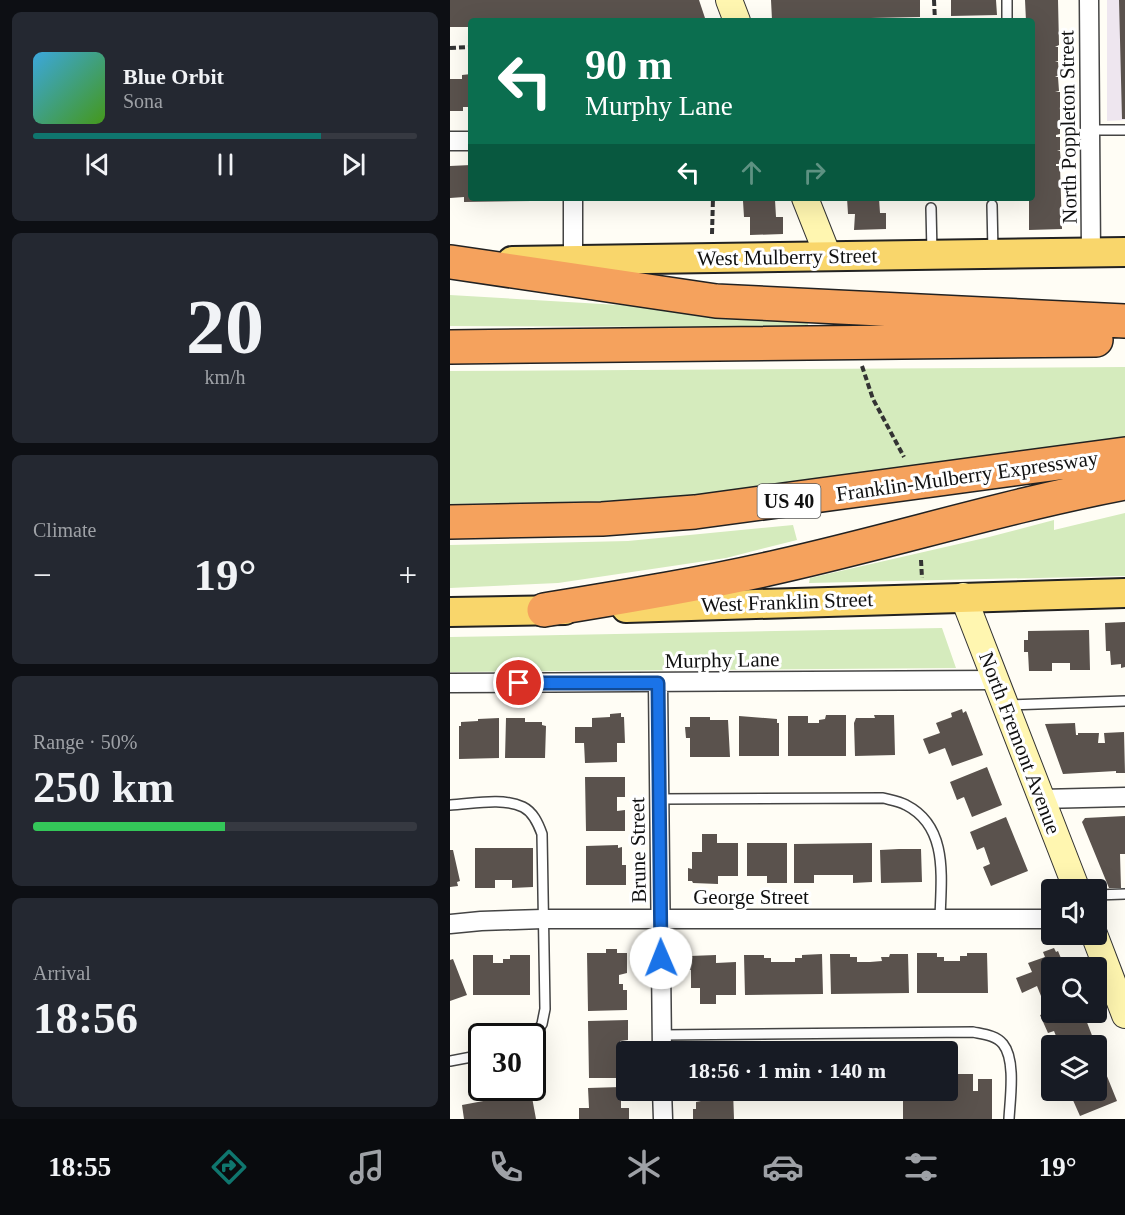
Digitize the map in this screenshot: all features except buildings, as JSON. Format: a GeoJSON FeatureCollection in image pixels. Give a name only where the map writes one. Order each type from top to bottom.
{"type":"FeatureCollection","features":[{"type":"Feature","properties":{"kind":"highway"},"geometry":{"type":"LineString","coordinates":[[451,262],[716,301],[1125,321]]}},
{"type":"Feature","properties":{"kind":"highway"},"geometry":{"type":"LineString","coordinates":[[450,347],[1125,340]]}},
{"type":"Feature","properties":{"kind":"highway","name":"Franklin-Mulberry Expressway"},"geometry":{"type":"LineString","coordinates":[[450,522],[602,519],[695,512],[1125,454]]}},
{"type":"Feature","properties":{"kind":"highway"},"geometry":{"type":"LineString","coordinates":[[544,610],[697,584],[782,566],[992,512],[1125,483]]}},
{"type":"Feature","properties":{"kind":"main road"},"geometry":{"type":"LineString","coordinates":[[729,0],[736,18]]}},
{"type":"Feature","properties":{"kind":"main road"},"geometry":{"type":"LineString","coordinates":[[806,201],[828,256]]}},
{"type":"Feature","properties":{"kind":"main road","name":"West Mulberry Street"},"geometry":{"type":"LineString","coordinates":[[451,262],[1125,252]]}},
{"type":"Feature","properties":{"kind":"main road","name":"West Franklin Street"},"geometry":{"type":"LineString","coordinates":[[450,612],[1125,593]]}},
{"type":"Feature","properties":{"kind":"main road","name":"North Fremont Avenue"},"geometry":{"type":"LineString","coordinates":[[963,596],[1073,879]]}},
{"type":"Feature","properties":{"kind":"main road"},"geometry":{"type":"LineString","coordinates":[[1099,945],[1125,1014]]}},
{"type":"Feature","properties":{"kind":"street","name":"North Poppleton Street"},"geometry":{"type":"LineString","coordinates":[[1089,0],[1091,253]]}},
{"type":"Feature","properties":{"kind":"street"},"geometry":{"type":"LineString","coordinates":[[450,141],[468,141]]}},
{"type":"Feature","properties":{"kind":"street"},"geometry":{"type":"LineString","coordinates":[[573,201],[573,260]]}},
{"type":"Feature","properties":{"kind":"street","name":"Murphy Lane"},"geometry":{"type":"LineString","coordinates":[[450,683],[995,680]]}},
{"type":"Feature","properties":{"kind":"street","name":"Brune Street"},"geometry":{"type":"LineString","coordinates":[[658,683],[662,1041]]}},
{"type":"Feature","properties":{"kind":"street"},"geometry":{"type":"LineString","coordinates":[[1041,799],[1125,797]]}},
{"type":"Feature","properties":{"kind":"street","name":"George Street"},"geometry":{"type":"LineString","coordinates":[[450,924],[543,919],[1041,919]]}},
{"type":"Feature","properties":{"kind":"street"},"geometry":{"type":"LineString","coordinates":[[662,1101],[663,1119]]}},
{"type":"Feature","properties":{"kind":"lane"},"geometry":{"type":"LineString","coordinates":[[1007,0],[1007,18]]}},
{"type":"Feature","properties":{"kind":"lane"},"geometry":{"type":"LineString","coordinates":[[1091,130],[1125,130]]}},
{"type":"Feature","properties":{"kind":"lane"},"geometry":{"type":"LineString","coordinates":[[992,205],[993,254]]}},
{"type":"Feature","properties":{"kind":"lane"},"geometry":{"type":"LineString","coordinates":[[931,208],[932,255]]}},
{"type":"Feature","properties":{"kind":"lane"},"geometry":{"type":"LineString","coordinates":[[1006,705],[1125,701]]}},
{"type":"Feature","properties":{"kind":"lane"},"geometry":{"type":"LineString","coordinates":[[660,799],[883,798],[905,804],[920,814],[932,827],[939,848],[940,919]]}},
{"type":"Feature","properties":{"kind":"lane"},"geometry":{"type":"LineString","coordinates":[[450,805],[502,802],[524,807],[536,818],[542,834],[543,851],[545,1009],[542,1023]]}},
{"type":"Feature","properties":{"kind":"lane"},"geometry":{"type":"LineString","coordinates":[[1107,895],[1125,894]]}},
{"type":"Feature","properties":{"kind":"lane"},"geometry":{"type":"LineString","coordinates":[[719,1041],[973,1032],[992,1036],[1003,1043],[1009,1057],[1009,1119]]}},
{"type":"Feature","properties":{"kind":"lane"},"geometry":{"type":"LineString","coordinates":[[450,1060],[468,1057]]}},
{"type":"Feature","properties":{"kind":"path"},"geometry":{"type":"LineString","coordinates":[[934,0],[935,18]]}},
{"type":"Feature","properties":{"kind":"path"},"geometry":{"type":"LineString","coordinates":[[450,48],[468,47]]}},
{"type":"Feature","properties":{"kind":"path"},"geometry":{"type":"LineString","coordinates":[[712,238],[713,201]]}},
{"type":"Feature","properties":{"kind":"path"},"geometry":{"type":"LineString","coordinates":[[861,364],[873,399],[908,466]]}},
{"type":"Feature","properties":{"kind":"path"},"geometry":{"type":"LineString","coordinates":[[921,561],[922,582]]}},
{"type":"Feature","properties":{"kind":"shaded area"},"geometry":{"type":"Polygon","coordinates":[[[1107,0],[1125,0],[1125,120],[1107,121],[1107,0]]]}},
{"type":"Feature","properties":{"kind":"green space"},"geometry":{"type":"Polygon","coordinates":[[[450,295],[808,316],[808,327],[450,326],[450,295]]]}},
{"type":"Feature","properties":{"kind":"green space"},"geometry":{"type":"Polygon","coordinates":[[[1125,367],[1125,440],[749,491],[605,501],[450,504],[450,371],[1125,367]]]}},
{"type":"Feature","properties":{"kind":"green space"},"geometry":{"type":"Polygon","coordinates":[[[1125,513],[1125,576],[809,583],[810,578],[1054,520],[1054,530],[1125,513]]]}},
{"type":"Feature","properties":{"kind":"green space"},"geometry":{"type":"Polygon","coordinates":[[[793,525],[797,540],[726,558],[558,583],[450,588],[450,545],[628,541],[793,525]]]}},
{"type":"Feature","properties":{"kind":"green space"},"geometry":{"type":"Polygon","coordinates":[[[942,628],[956,668],[450,672],[450,637],[942,628]]]}},
{"type":"Feature","properties":{"kind":"route"},"geometry":{"type":"LineString","coordinates":[[519,683],[658,683],[661,958]]}}]}
